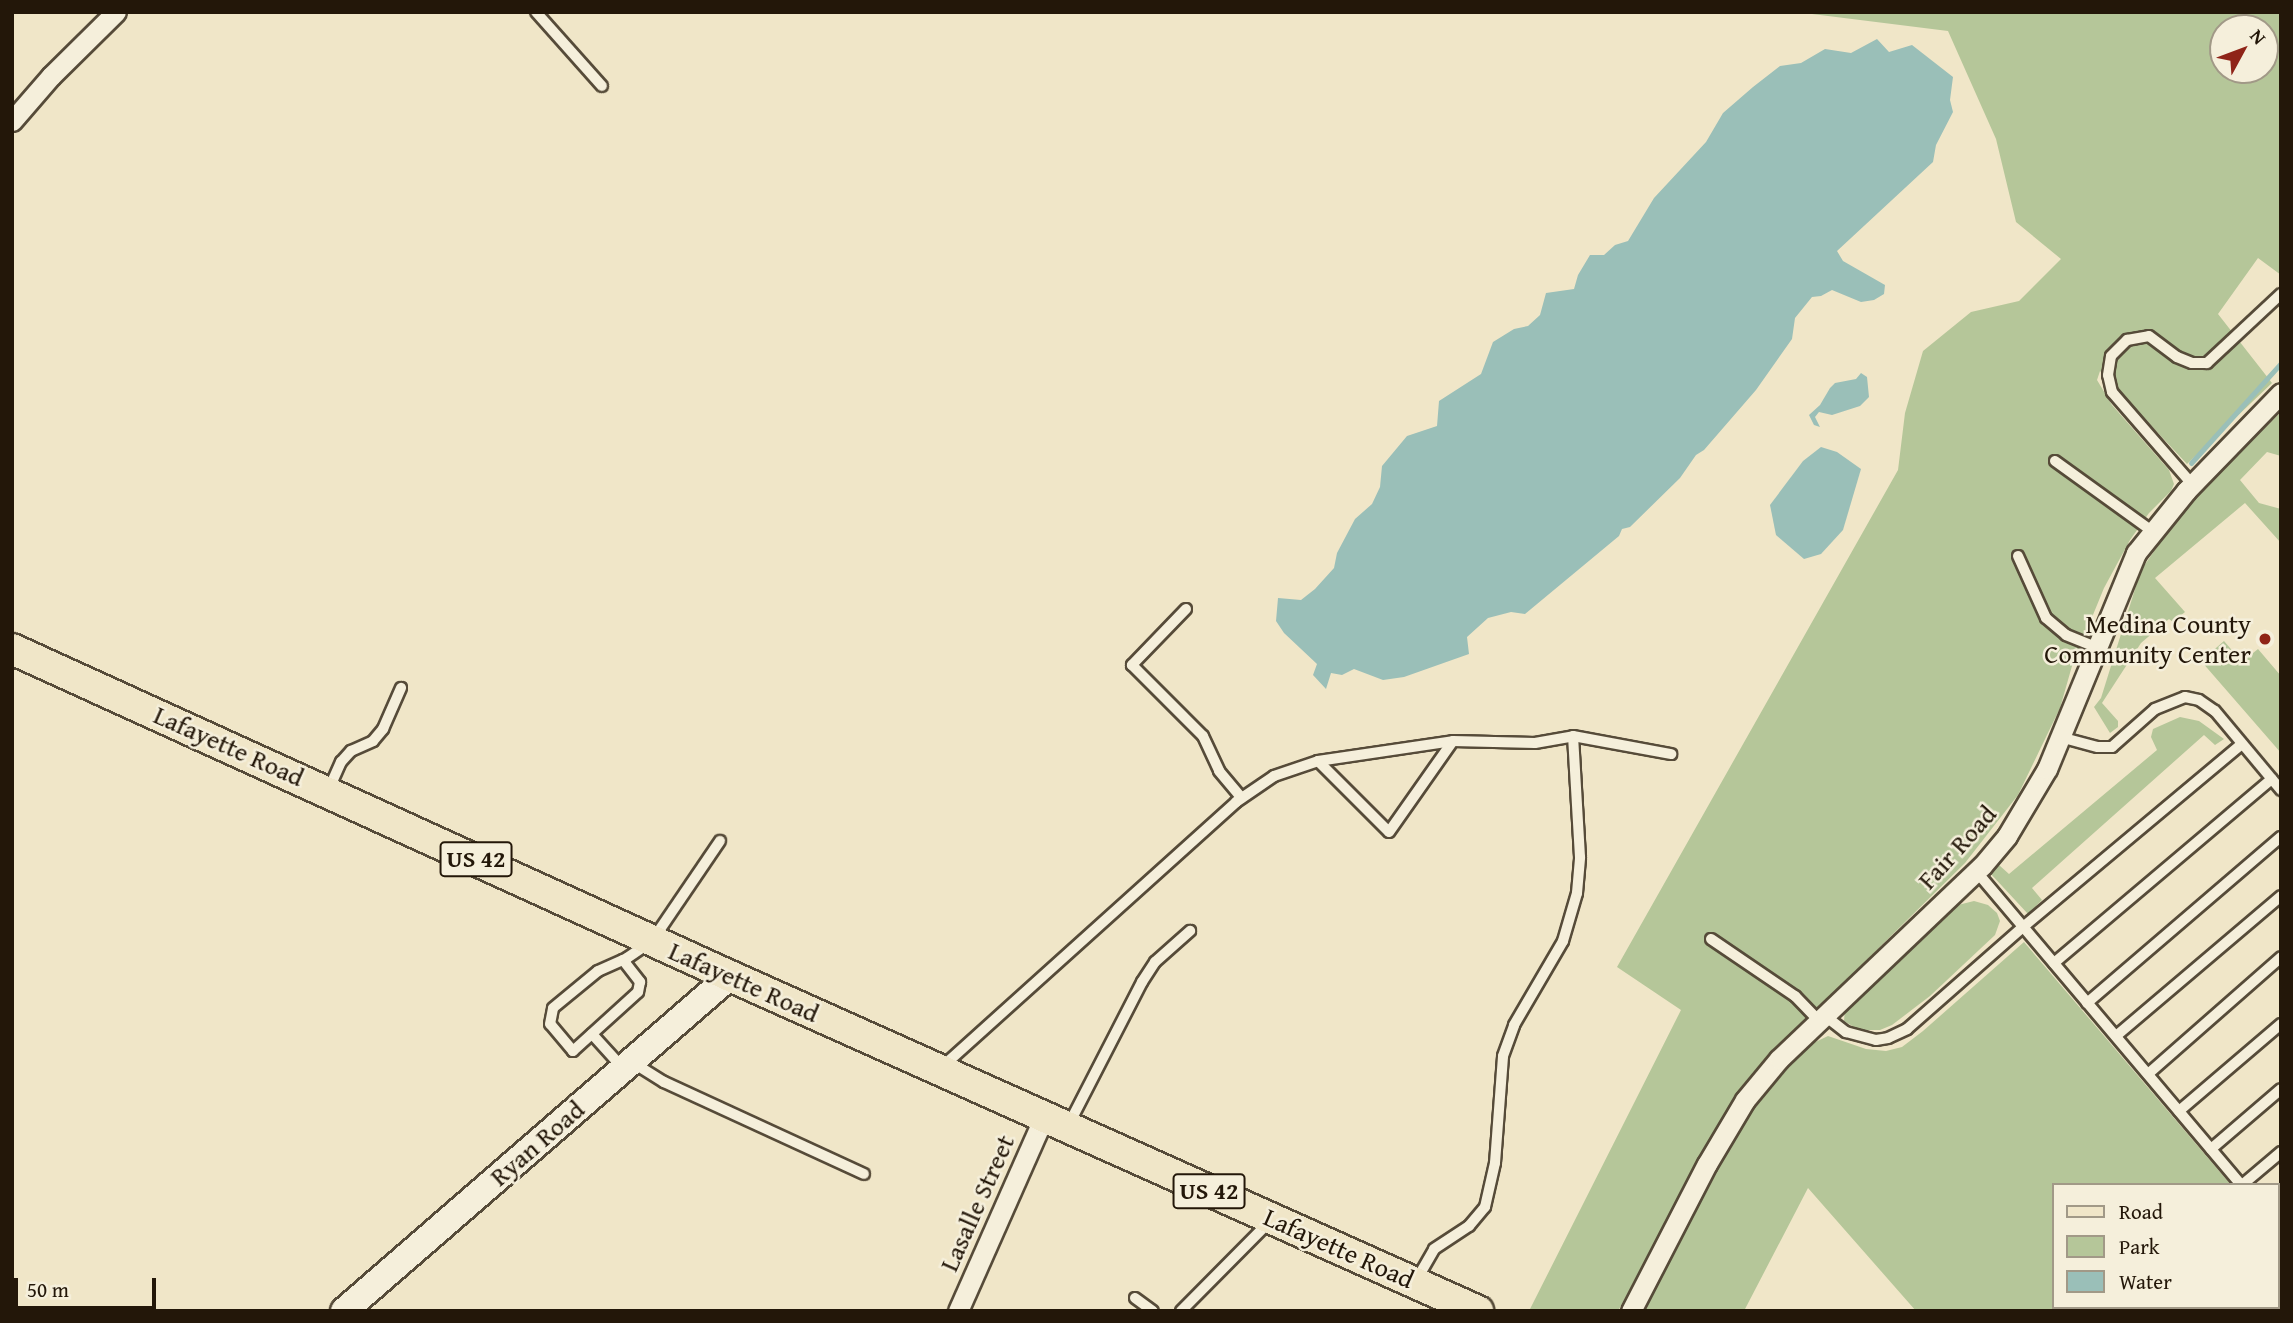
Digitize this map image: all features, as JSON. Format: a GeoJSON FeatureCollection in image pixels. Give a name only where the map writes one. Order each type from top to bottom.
{"type":"FeatureCollection","features":[{"type":"Feature","properties":{"kind":"main road","name":"Lafayette Road"},"geometry":{"type":"LineString","coordinates":[[12,649],[652,941],[1479,1311]]}},
{"type":"Feature","properties":{"kind":"street"},"geometry":{"type":"LineString","coordinates":[[12,121],[51,76],[116,12]]}},
{"type":"Feature","properties":{"kind":"street","name":"Fair Road"},"geometry":{"type":"LineString","coordinates":[[1631,1311],[1707,1164],[1745,1100],[1821,1017],[1976,871],[2007,836],[2029,804],[2060,737],[2136,553],[2192,484],[2281,393]]}},
{"type":"Feature","properties":{"kind":"street","name":"Ryan Road"},"geometry":{"type":"LineString","coordinates":[[344,1311],[730,976]]}},
{"type":"Feature","properties":{"kind":"street","name":"Lasalle Street"},"geometry":{"type":"LineString","coordinates":[[958,1311],[1056,1122]]}},
{"type":"Feature","properties":{"kind":"lane"},"geometry":{"type":"LineString","coordinates":[[536,12],[602,86]]}},
{"type":"Feature","properties":{"kind":"lane"},"geometry":{"type":"LineString","coordinates":[[2192,484],[2112,392],[2108,375],[2111,356],[2127,340],[2149,336],[2177,357],[2192,363],[2207,363],[2281,294]]}},
{"type":"Feature","properties":{"kind":"lane"},"geometry":{"type":"LineString","coordinates":[[2055,461],[2152,531]]}},
{"type":"Feature","properties":{"kind":"lane"},"geometry":{"type":"LineString","coordinates":[[2018,556],[2046,618],[2066,635],[2095,647]]}},
{"type":"Feature","properties":{"kind":"lane"},"geometry":{"type":"LineString","coordinates":[[1186,608],[1132,665],[1203,736],[1219,771],[1242,798]]}},
{"type":"Feature","properties":{"kind":"lane"},"geometry":{"type":"LineString","coordinates":[[328,791],[341,762],[351,751],[373,741],[383,729],[401,688]]}},
{"type":"Feature","properties":{"kind":"lane"},"geometry":{"type":"LineString","coordinates":[[2060,737],[2098,747],[2112,747],[2155,709],[2185,697],[2199,700],[2215,711],[2281,790]]}},
{"type":"Feature","properties":{"kind":"lane"},"geometry":{"type":"LineString","coordinates":[[940,1070],[1242,798],[1274,776],[1318,761],[1452,741],[1535,743],[1573,736],[1671,754]]}},
{"type":"Feature","properties":{"kind":"lane"},"geometry":{"type":"LineString","coordinates":[[1415,1282],[1434,1249],[1469,1226],[1485,1207],[1495,1163],[1503,1056],[1514,1025],[1563,940],[1577,893],[1580,857],[1573,736]]}},
{"type":"Feature","properties":{"kind":"lane"},"geometry":{"type":"LineString","coordinates":[[1318,761],[1389,832],[1452,741]]}},
{"type":"Feature","properties":{"kind":"lane"},"geometry":{"type":"LineString","coordinates":[[1710,939],[1846,1032],[1876,1040],[1888,1038],[1915,1023],[2023,926],[2242,744]]}},
{"type":"Feature","properties":{"kind":"lane"},"geometry":{"type":"LineString","coordinates":[[2054,963],[2272,779]]}},
{"type":"Feature","properties":{"kind":"lane"},"geometry":{"type":"LineString","coordinates":[[2087,1003],[2281,837]]}},
{"type":"Feature","properties":{"kind":"lane"},"geometry":{"type":"LineString","coordinates":[[623,960],[640,982],[638,992],[573,1051],[551,1024],[552,1008],[597,971],[623,960],[652,941],[720,841]]}},
{"type":"Feature","properties":{"kind":"lane"},"geometry":{"type":"LineString","coordinates":[[1976,871],[2240,1183]]}},
{"type":"Feature","properties":{"kind":"lane"},"geometry":{"type":"LineString","coordinates":[[2116,1037],[2281,896]]}},
{"type":"Feature","properties":{"kind":"lane"},"geometry":{"type":"LineString","coordinates":[[1056,1122],[1155,962],[1190,931]]}},
{"type":"Feature","properties":{"kind":"lane"},"geometry":{"type":"LineString","coordinates":[[2148,1074],[2281,957]]}},
{"type":"Feature","properties":{"kind":"lane"},"geometry":{"type":"LineString","coordinates":[[2179,1111],[2281,1024]]}},
{"type":"Feature","properties":{"kind":"lane"},"geometry":{"type":"LineString","coordinates":[[592,1034],[627,1065],[864,1174]]}},
{"type":"Feature","properties":{"kind":"lane"},"geometry":{"type":"LineString","coordinates":[[2211,1149],[2281,1089]]}},
{"type":"Feature","properties":{"kind":"lane"},"geometry":{"type":"LineString","coordinates":[[2244,1183],[2281,1152]]}},
{"type":"Feature","properties":{"kind":"lane"},"geometry":{"type":"LineString","coordinates":[[1181,1311],[1272,1219]]}},
{"type":"Feature","properties":{"kind":"lane"},"geometry":{"type":"LineString","coordinates":[[1135,1298],[1153,1311]]}},
{"type":"Feature","properties":{"kind":"green space"},"geometry":{"type":"Polygon","coordinates":[[[2281,12],[2281,275],[2258,258],[2218,314],[2272,383],[2187,464],[2100,371],[2097,380],[2112,405],[2169,470],[2174,484],[2130,540],[2104,588],[2072,666],[2060,708],[2018,795],[1965,863],[1827,999],[1743,1089],[1719,1125],[1618,1311],[1529,1311],[1681,1010],[1617,967],[1898,470],[1905,413],[1923,351],[1971,312],[2019,301],[2061,259],[2016,222],[1996,139],[1948,31],[1804,13],[2281,12]]]}},
{"type":"Feature","properties":{"kind":"green space"},"geometry":{"type":"Polygon","coordinates":[[[2281,412],[2281,456],[2267,452],[2240,480],[2259,503],[2281,509],[2281,543],[2245,503],[2155,578],[2185,612],[2173,622],[2169,619],[2141,643],[2102,703],[2118,721],[2118,727],[2110,733],[2094,707],[2101,698],[2141,570],[2187,504],[2281,412]]]}},
{"type":"Feature","properties":{"kind":"green space"},"geometry":{"type":"Polygon","coordinates":[[[2224,641],[2242,662],[2258,649],[2281,676],[2281,753],[2201,661],[2224,641]]]}},
{"type":"Feature","properties":{"kind":"green space"},"geometry":{"type":"Polygon","coordinates":[[[2180,717],[2199,721],[2224,739],[2215,745],[2204,735],[2032,888],[2042,900],[2028,914],[1990,873],[1999,865],[2009,874],[2157,750],[2151,737],[2153,729],[2180,717]]]}},
{"type":"Feature","properties":{"kind":"green space"},"geometry":{"type":"Polygon","coordinates":[[[1974,901],[1988,905],[1997,913],[2000,921],[1995,935],[1930,996],[1892,1025],[1880,1030],[1859,1030],[1844,1021],[1845,1009],[1958,905],[1974,901]]]}},
{"type":"Feature","properties":{"kind":"green space"},"geometry":{"type":"Polygon","coordinates":[[[2024,942],[2229,1183],[2052,1183],[2052,1309],[2279,1309],[2279,1241],[2281,1311],[1916,1311],[1808,1188],[1744,1311],[1643,1311],[1720,1164],[1755,1106],[1807,1046],[1828,1036],[1866,1049],[1886,1051],[1902,1047],[2024,942]]]}},
{"type":"Feature","properties":{"kind":"water"},"geometry":{"type":"Polygon","coordinates":[[[1877,39],[1889,52],[1912,45],[1953,77],[1950,100],[1953,112],[1936,145],[1933,162],[1837,251],[1843,261],[1885,285],[1884,294],[1874,300],[1861,302],[1832,290],[1812,297],[1795,318],[1792,339],[1756,390],[1704,450],[1696,455],[1680,478],[1630,527],[1622,529],[1619,536],[1525,614],[1511,612],[1488,618],[1467,637],[1469,654],[1404,677],[1383,680],[1354,669],[1342,675],[1331,673],[1326,689],[1313,675],[1317,664],[1284,633],[1276,621],[1278,598],[1301,600],[1334,568],[1337,553],[1355,519],[1372,504],[1380,487],[1382,466],[1407,436],[1437,426],[1439,401],[1481,374],[1493,342],[1514,329],[1528,326],[1540,315],[1546,293],[1574,289],[1578,275],[1590,255],[1604,255],[1615,245],[1628,241],[1654,198],[1706,142],[1723,113],[1753,87],[1780,66],[1801,63],[1825,49],[1851,53],[1877,39]]]}},
{"type":"Feature","properties":{"kind":"water"},"geometry":{"type":"Polygon","coordinates":[[[1861,373],[1867,377],[1869,397],[1860,406],[1832,415],[1819,412],[1815,417],[1820,427],[1814,425],[1809,415],[1820,405],[1830,388],[1835,383],[1856,379],[1861,373]]]}},
{"type":"Feature","properties":{"kind":"water"},"geometry":{"type":"Polygon","coordinates":[[[1821,447],[1837,452],[1861,469],[1843,530],[1821,554],[1804,559],[1776,535],[1770,505],[1803,461],[1821,447]]]}},
{"type":"Feature","properties":{"kind":"waterway"},"geometry":{"type":"LineString","coordinates":[[2191,463],[2281,363]]}},
{"type":"Feature","properties":{"kind":"place","name":"Medina County Community Center"},"geometry":{"type":"Point","coordinates":[2265,639]}}]}
